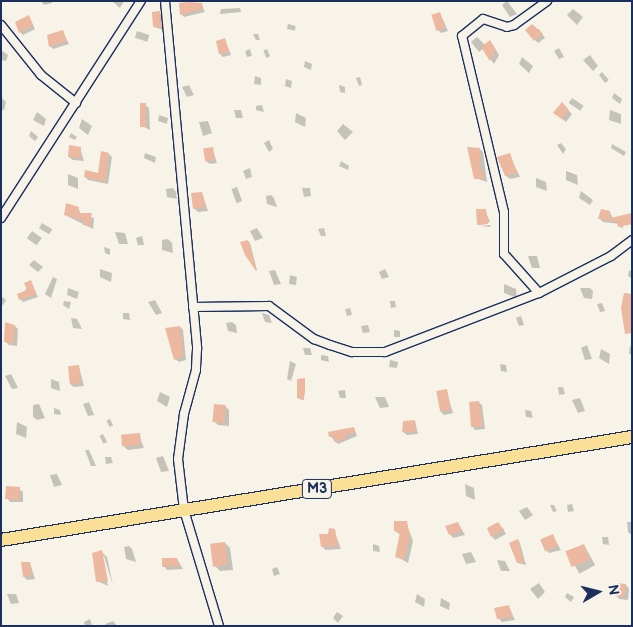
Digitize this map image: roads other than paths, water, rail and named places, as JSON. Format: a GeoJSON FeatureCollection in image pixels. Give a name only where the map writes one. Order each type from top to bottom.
{"type":"FeatureCollection","features":[{"type":"Feature","properties":{"kind":"main road","name":"M3"},"geometry":{"type":"LineString","coordinates":[[1,540],[632,437]]}},
{"type":"Feature","properties":{"kind":"street"},"geometry":{"type":"LineString","coordinates":[[1,218],[141,1]]}},
{"type":"Feature","properties":{"kind":"street"},"geometry":{"type":"LineString","coordinates":[[166,1],[193,307],[196,370],[184,414],[178,459],[184,510],[219,626]]}},
{"type":"Feature","properties":{"kind":"street"},"geometry":{"type":"LineString","coordinates":[[539,293],[504,254],[504,212],[462,36],[483,19],[507,27],[514,25],[547,1]]}},
{"type":"Feature","properties":{"kind":"street"},"geometry":{"type":"LineString","coordinates":[[1,25],[41,75],[76,103]]}},
{"type":"Feature","properties":{"kind":"street"},"geometry":{"type":"LineString","coordinates":[[193,307],[269,306],[314,339],[330,346],[352,352],[385,352],[539,293],[610,256],[632,240]]}}]}
